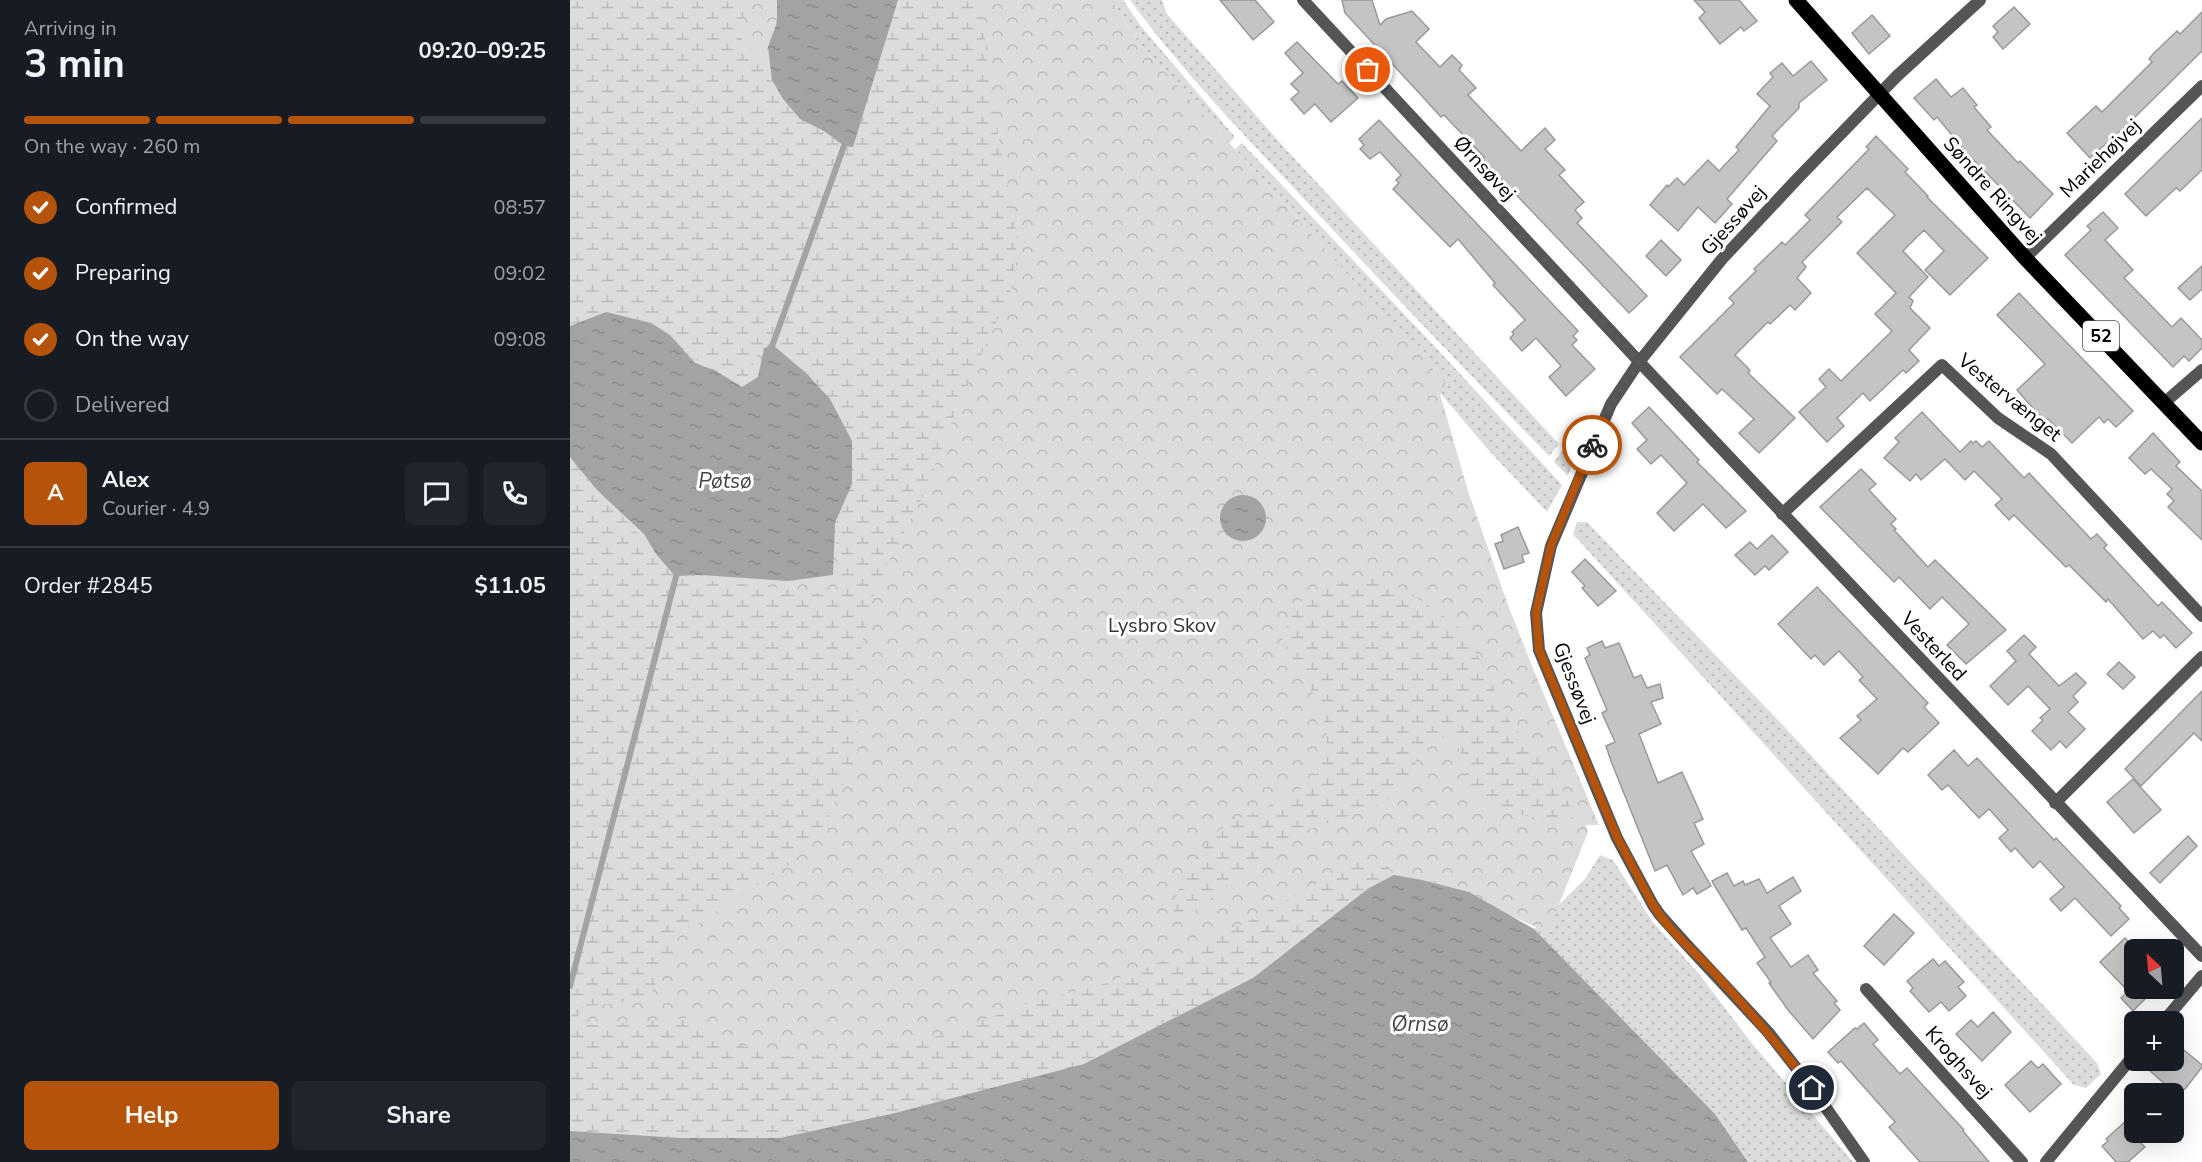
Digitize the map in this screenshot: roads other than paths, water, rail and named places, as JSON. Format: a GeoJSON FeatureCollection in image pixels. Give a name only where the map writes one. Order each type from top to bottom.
{"type":"FeatureCollection","features":[{"type":"Feature","properties":{"kind":"main road","name":"Søndre Ringvej"},"geometry":{"type":"LineString","coordinates":[[1796,0],[2025,258],[2202,443]]}},
{"type":"Feature","properties":{"kind":"street","name":"Ørnsøvej"},"geometry":{"type":"LineString","coordinates":[[1303,0],[1639,362]]}},
{"type":"Feature","properties":{"kind":"street","name":"Gjessøvej"},"geometry":{"type":"LineString","coordinates":[[1864,1162],[1812,1088],[1768,1032],[1660,915],[1637,877],[1617,837],[1539,650],[1536,613],[1551,546],[1611,404],[1639,362],[1722,259],[1879,94],[1980,0]]}},
{"type":"Feature","properties":{"kind":"street","name":"Mariehøjvej"},"geometry":{"type":"LineString","coordinates":[[2025,258],[2202,86]]}},
{"type":"Feature","properties":{"kind":"street","name":"Vesterled"},"geometry":{"type":"LineString","coordinates":[[1639,362],[2202,956]]}},
{"type":"Feature","properties":{"kind":"street","name":"Vestervænget"},"geometry":{"type":"LineString","coordinates":[[1782,514],[1942,365],[1998,418],[2051,454],[2202,616]]}},
{"type":"Feature","properties":{"kind":"street"},"geometry":{"type":"LineString","coordinates":[[2164,403],[2202,370]]}},
{"type":"Feature","properties":{"kind":"street"},"geometry":{"type":"LineString","coordinates":[[2055,803],[2202,657]]}},
{"type":"Feature","properties":{"kind":"street"},"geometry":{"type":"LineString","coordinates":[[2172,1011],[2202,976]]}},
{"type":"Feature","properties":{"kind":"street","name":"Kroghsvej"},"geometry":{"type":"LineString","coordinates":[[1866,989],[2022,1162]]}},
{"type":"Feature","properties":{"kind":"street"},"geometry":{"type":"LineString","coordinates":[[2046,1162],[2124,1067]]}},
{"type":"Feature","properties":{"kind":"water"},"geometry":{"type":"Polygon","coordinates":[[[777,0],[898,0],[853,147],[844,146],[824,131],[800,119],[783,99],[772,80],[768,47],[777,22],[777,0]]]}},
{"type":"Feature","properties":{"kind":"water","name":"Pøtsø"},"geometry":{"type":"Polygon","coordinates":[[[606,312],[651,323],[670,335],[695,363],[716,371],[742,387],[758,377],[764,348],[773,345],[806,373],[830,399],[852,441],[852,484],[835,523],[833,575],[788,581],[701,575],[675,576],[656,554],[644,534],[597,490],[570,457],[570,326],[606,312]]]}},
{"type":"Feature","properties":{"kind":"water"},"geometry":{"type":"Polygon","coordinates":[[[1243,495],[1259,502],[1266,518],[1259,534],[1243,541],[1227,534],[1220,518],[1227,502],[1243,495]]]}},
{"type":"Feature","properties":{"kind":"water","name":"Ørnsø"},"geometry":{"type":"Polygon","coordinates":[[[1394,875],[1469,892],[1534,929],[1715,1114],[1748,1162],[570,1162],[570,1131],[680,1138],[780,1138],[895,1113],[1084,1064],[1253,978],[1369,888],[1394,875]]]}},
{"type":"Feature","properties":{"kind":"waterway"},"geometry":{"type":"LineString","coordinates":[[770,352],[844,146]]}},
{"type":"Feature","properties":{"kind":"waterway"},"geometry":{"type":"LineString","coordinates":[[570,986],[678,569]]}},
{"type":"Feature","properties":{"kind":"park label","name":"Lysbro Skov"},"geometry":{"type":"Point","coordinates":[1162,625]}}]}
